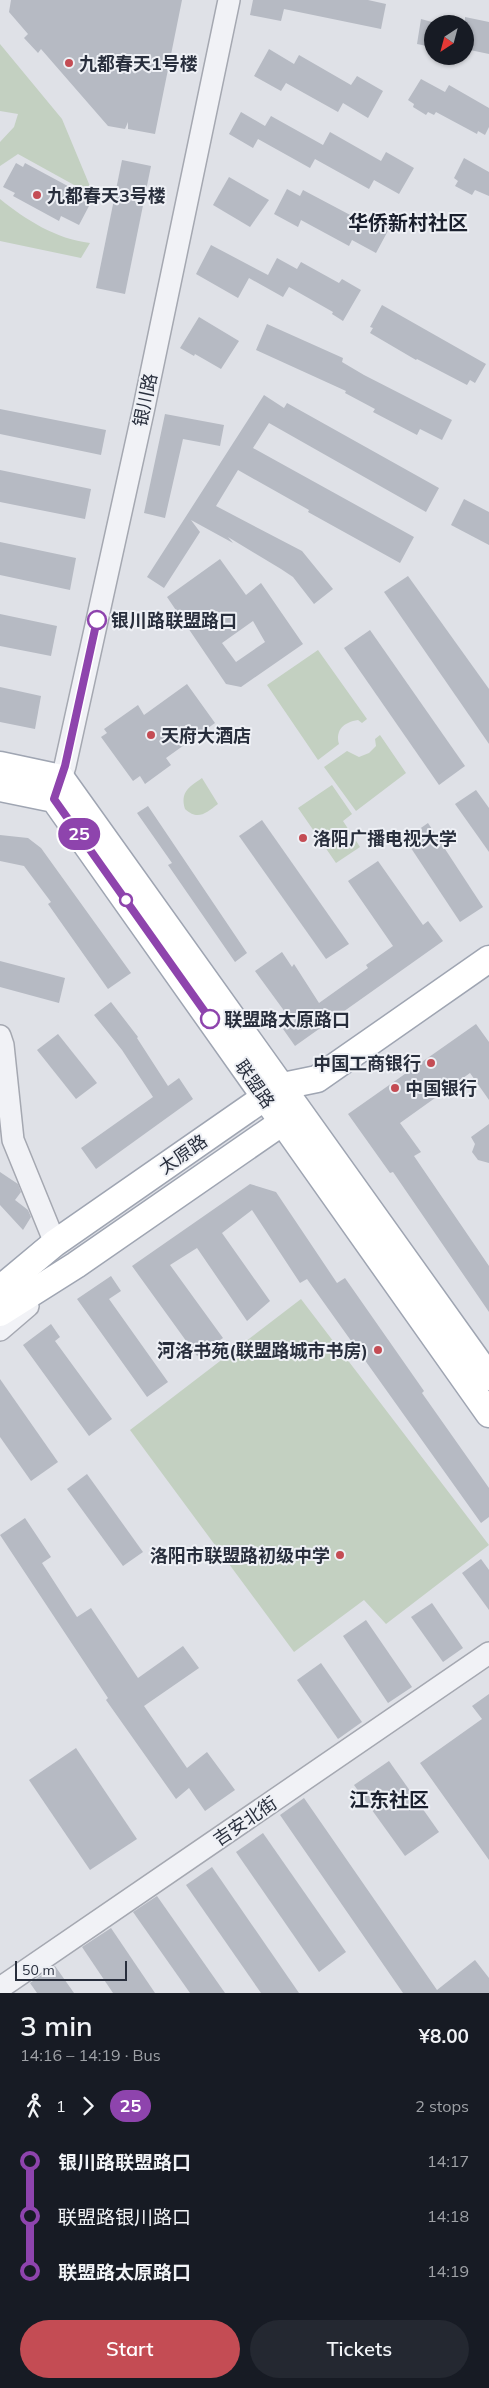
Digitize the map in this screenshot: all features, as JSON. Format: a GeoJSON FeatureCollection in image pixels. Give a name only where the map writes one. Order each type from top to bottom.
{"type":"FeatureCollection","features":[{"type":"Feature","properties":{"kind":"main road"},"geometry":{"type":"LineString","coordinates":[[0,765],[58,788]]}},
{"type":"Feature","properties":{"kind":"main road"},"geometry":{"type":"LineString","coordinates":[[0,788],[58,788]]}},
{"type":"Feature","properties":{"kind":"main road","name":"联盟路"},"geometry":{"type":"LineString","coordinates":[[58,788],[291,1116],[489,1414]]}},
{"type":"Feature","properties":{"kind":"main road","name":"太原路"},"geometry":{"type":"LineString","coordinates":[[0,1289],[55,1243],[274,1092],[317,1078],[489,959]]}},
{"type":"Feature","properties":{"kind":"main road","name":"太原路"},"geometry":{"type":"LineString","coordinates":[[0,1313],[76,1266],[291,1116],[317,1078]]}},
{"type":"Feature","properties":{"kind":"main road","name":"联盟路"},"geometry":{"type":"LineString","coordinates":[[291,1116],[489,1377]]}},
{"type":"Feature","properties":{"kind":"street","name":"银川路"},"geometry":{"type":"LineString","coordinates":[[58,788],[143,412],[229,0]]}},
{"type":"Feature","properties":{"kind":"street"},"geometry":{"type":"LineString","coordinates":[[0,1036],[3,1045],[13,1140],[55,1243]]}},
{"type":"Feature","properties":{"kind":"street","name":"太原路"},"geometry":{"type":"LineString","coordinates":[[0,1274],[55,1243]]}},
{"type":"Feature","properties":{"kind":"street","name":"太原路"},"geometry":{"type":"LineString","coordinates":[[0,1330],[76,1266]]}},
{"type":"Feature","properties":{"kind":"street","name":"吉安北街"},"geometry":{"type":"LineString","coordinates":[[0,1988],[489,1653]]}},
{"type":"Feature","properties":{"kind":"green space"},"geometry":{"type":"Polygon","coordinates":[[[0,44],[62,119],[94,196],[18,154],[0,166],[0,142],[14,127],[18,114],[0,111],[0,44]]]}},
{"type":"Feature","properties":{"kind":"green space"},"geometry":{"type":"Polygon","coordinates":[[[0,199],[20,214],[53,233],[90,243],[81,258],[0,241],[0,199]]]}},
{"type":"Feature","properties":{"kind":"green space"},"geometry":{"type":"Polygon","coordinates":[[[318,650],[367,719],[362,723],[358,720],[345,725],[338,735],[339,744],[318,760],[267,685],[318,650]]]}},
{"type":"Feature","properties":{"kind":"green space"},"geometry":{"type":"Polygon","coordinates":[[[380,735],[406,773],[356,811],[324,767],[347,751],[359,757],[369,753],[376,746],[375,739],[380,735]]]}},
{"type":"Feature","properties":{"kind":"green space"},"geometry":{"type":"Polygon","coordinates":[[[202,778],[218,804],[206,813],[194,815],[185,809],[184,798],[187,790],[202,778]]]}},
{"type":"Feature","properties":{"kind":"green space"},"geometry":{"type":"Polygon","coordinates":[[[332,785],[352,814],[343,821],[360,847],[336,863],[298,808],[332,785]]]}},
{"type":"Feature","properties":{"kind":"green space","name":"洛阳市联盟路初级中学"},"geometry":{"type":"Polygon","coordinates":[[[301,1299],[489,1545],[386,1624],[364,1600],[294,1652],[130,1430],[301,1299]]]}},
{"type":"Feature","properties":{"kind":"building"},"geometry":{"type":"Polygon","coordinates":[[[11,0],[182,0],[155,134],[128,129],[128,122],[125,129],[108,126],[41,49],[38,53],[24,38],[28,34],[9,12],[11,0]]]}},
{"type":"Feature","properties":{"kind":"building"},"geometry":{"type":"Polygon","coordinates":[[[253,0],[368,0],[386,4],[381,29],[284,9],[281,21],[250,15],[253,0]]]}},
{"type":"Feature","properties":{"kind":"building"},"geometry":{"type":"Polygon","coordinates":[[[421,19],[424,20],[424,45],[417,44],[421,19]]]}},
{"type":"Feature","properties":{"kind":"building"},"geometry":{"type":"Polygon","coordinates":[[[474,19],[489,22],[489,54],[474,51],[474,19]]]}},
{"type":"Feature","properties":{"kind":"building"},"geometry":{"type":"Polygon","coordinates":[[[269,49],[294,64],[299,55],[351,85],[357,76],[383,91],[368,118],[343,103],[338,112],[286,83],[281,91],[254,76],[269,49]]]}},
{"type":"Feature","properties":{"kind":"building"},"geometry":{"type":"Polygon","coordinates":[[[421,79],[445,92],[449,85],[489,108],[489,127],[485,135],[478,131],[477,134],[436,112],[434,115],[428,112],[426,115],[413,107],[414,104],[408,100],[421,79]]]}},
{"type":"Feature","properties":{"kind":"building"},"geometry":{"type":"Polygon","coordinates":[[[241,112],[265,126],[271,116],[323,145],[330,132],[381,161],[386,152],[414,168],[399,194],[374,180],[369,189],[315,159],[310,168],[258,139],[253,148],[229,134],[241,112]]]}},
{"type":"Feature","properties":{"kind":"building"},"geometry":{"type":"Polygon","coordinates":[[[464,158],[489,172],[489,196],[475,190],[472,195],[455,186],[458,181],[454,178],[464,158]]]}},
{"type":"Feature","properties":{"kind":"building"},"geometry":{"type":"Polygon","coordinates":[[[122,160],[151,166],[125,294],[96,288],[122,160]]]}},
{"type":"Feature","properties":{"kind":"building","name":"九都春天3号楼"},"geometry":{"type":"Polygon","coordinates":[[[16,163],[23,167],[25,163],[90,198],[86,205],[89,206],[79,225],[61,216],[59,221],[13,196],[15,193],[3,187],[16,163]]]}},
{"type":"Feature","properties":{"kind":"building"},"geometry":{"type":"Polygon","coordinates":[[[229,177],[269,200],[250,227],[213,205],[229,177]]]}},
{"type":"Feature","properties":{"kind":"building"},"geometry":{"type":"Polygon","coordinates":[[[287,189],[300,196],[303,190],[371,226],[375,219],[390,227],[376,253],[352,240],[349,246],[301,220],[298,227],[274,214],[287,189]]]}},
{"type":"Feature","properties":{"kind":"building"},"geometry":{"type":"Polygon","coordinates":[[[211,245],[268,275],[277,258],[297,269],[301,262],[339,283],[342,279],[361,290],[343,321],[332,314],[333,312],[289,287],[283,297],[249,278],[238,298],[196,274],[211,245]]]}},
{"type":"Feature","properties":{"kind":"building"},"geometry":{"type":"Polygon","coordinates":[[[382,305],[486,364],[475,383],[470,380],[467,385],[416,360],[370,333],[373,328],[370,327],[382,305]]]}},
{"type":"Feature","properties":{"kind":"building"},"geometry":{"type":"Polygon","coordinates":[[[199,317],[239,341],[221,369],[180,348],[199,317]]]}},
{"type":"Feature","properties":{"kind":"building"},"geometry":{"type":"Polygon","coordinates":[[[267,324],[343,358],[342,362],[364,375],[452,420],[442,440],[420,429],[417,435],[373,412],[375,409],[345,393],[346,391],[256,350],[267,324]]]}},
{"type":"Feature","properties":{"kind":"building"},"geometry":{"type":"Polygon","coordinates":[[[264,395],[284,408],[287,403],[439,488],[426,512],[269,423],[253,448],[414,537],[400,563],[308,512],[309,510],[238,470],[216,506],[302,551],[333,589],[314,604],[293,577],[228,537],[233,543],[191,520],[200,532],[164,588],[147,577],[264,395]]]}},
{"type":"Feature","properties":{"kind":"building"},"geometry":{"type":"Polygon","coordinates":[[[0,409],[106,430],[101,455],[0,434],[0,409]]]}},
{"type":"Feature","properties":{"kind":"building"},"geometry":{"type":"Polygon","coordinates":[[[165,414],[224,425],[220,446],[183,439],[165,518],[144,513],[165,414]]]}},
{"type":"Feature","properties":{"kind":"building"},"geometry":{"type":"Polygon","coordinates":[[[0,470],[91,489],[85,519],[0,502],[0,470]]]}},
{"type":"Feature","properties":{"kind":"building"},"geometry":{"type":"Polygon","coordinates":[[[464,499],[489,512],[489,545],[451,525],[464,499]]]}},
{"type":"Feature","properties":{"kind":"building"},"geometry":{"type":"Polygon","coordinates":[[[0,542],[76,558],[70,590],[0,575],[0,542]]]}},
{"type":"Feature","properties":{"kind":"building"},"geometry":{"type":"Polygon","coordinates":[[[220,559],[246,595],[261,583],[303,644],[241,687],[226,684],[167,597],[220,559]],[[253,621],[222,643],[236,662],[265,642],[253,621]]]}},
{"type":"Feature","properties":{"kind":"building"},"geometry":{"type":"Polygon","coordinates":[[[408,576],[489,689],[489,744],[384,592],[408,576]]]}},
{"type":"Feature","properties":{"kind":"building"},"geometry":{"type":"Polygon","coordinates":[[[0,614],[57,626],[51,656],[0,646],[0,614]]]}},
{"type":"Feature","properties":{"kind":"building"},"geometry":{"type":"Polygon","coordinates":[[[370,630],[465,766],[439,785],[344,648],[370,630]]]}},
{"type":"Feature","properties":{"kind":"building","name":"天府大酒店"},"geometry":{"type":"Polygon","coordinates":[[[187,684],[215,723],[166,758],[171,765],[145,784],[140,776],[133,781],[101,737],[107,733],[104,729],[138,705],[144,715],[187,684]]]}},
{"type":"Feature","properties":{"kind":"building"},"geometry":{"type":"Polygon","coordinates":[[[0,687],[41,696],[35,729],[0,722],[0,687]]]}},
{"type":"Feature","properties":{"kind":"building"},"geometry":{"type":"Polygon","coordinates":[[[476,790],[489,808],[489,852],[455,804],[476,790]]]}},
{"type":"Feature","properties":{"kind":"building"},"geometry":{"type":"Polygon","coordinates":[[[148,806],[247,953],[235,962],[168,865],[172,863],[137,813],[148,806]]]}},
{"type":"Feature","properties":{"kind":"building"},"geometry":{"type":"Polygon","coordinates":[[[262,820],[349,944],[326,959],[239,836],[262,820]]]}},
{"type":"Feature","properties":{"kind":"building"},"geometry":{"type":"Polygon","coordinates":[[[428,823],[483,907],[460,922],[405,839],[428,823]]]}},
{"type":"Feature","properties":{"kind":"building"},"geometry":{"type":"Polygon","coordinates":[[[0,835],[28,838],[41,848],[131,973],[108,989],[48,904],[51,902],[24,866],[0,861],[0,835]]]}},
{"type":"Feature","properties":{"kind":"building"},"geometry":{"type":"Polygon","coordinates":[[[378,861],[423,925],[428,921],[443,941],[295,1046],[283,1029],[295,1021],[285,1012],[255,971],[282,952],[292,967],[294,964],[319,1003],[368,968],[366,965],[393,946],[348,881],[378,861]]]}},
{"type":"Feature","properties":{"kind":"building"},"geometry":{"type":"Polygon","coordinates":[[[0,961],[65,978],[59,1003],[0,987],[0,961]]]}},
{"type":"Feature","properties":{"kind":"building"},"geometry":{"type":"Polygon","coordinates":[[[111,1002],[138,1037],[168,1086],[179,1078],[193,1099],[96,1169],[81,1148],[153,1097],[122,1050],[94,1015],[111,1002]]]}},
{"type":"Feature","properties":{"kind":"building"},"geometry":{"type":"Polygon","coordinates":[[[476,1024],[489,1042],[489,1100],[470,1073],[400,1123],[421,1152],[414,1156],[489,1266],[489,1312],[393,1172],[390,1173],[348,1114],[476,1024]]]}},
{"type":"Feature","properties":{"kind":"building"},"geometry":{"type":"Polygon","coordinates":[[[58,1034],[97,1083],[76,1099],[37,1050],[58,1034]]]}},
{"type":"Feature","properties":{"kind":"building"},"geometry":{"type":"Polygon","coordinates":[[[489,1124],[489,1163],[478,1160],[472,1152],[475,1144],[471,1137],[489,1124]]]}},
{"type":"Feature","properties":{"kind":"building"},"geometry":{"type":"Polygon","coordinates":[[[0,1172],[18,1184],[21,1192],[15,1200],[28,1210],[31,1217],[23,1230],[0,1205],[0,1172]]]}},
{"type":"Feature","properties":{"kind":"building"},"geometry":{"type":"Polygon","coordinates":[[[250,1184],[276,1192],[337,1283],[345,1278],[424,1391],[422,1393],[489,1488],[489,1517],[481,1523],[307,1279],[300,1283],[252,1210],[222,1233],[270,1301],[247,1321],[197,1248],[170,1265],[223,1338],[197,1356],[132,1266],[250,1184]]]}},
{"type":"Feature","properties":{"kind":"building"},"geometry":{"type":"Polygon","coordinates":[[[111,1276],[121,1291],[109,1299],[168,1382],[147,1397],[77,1299],[111,1276]]]}},
{"type":"Feature","properties":{"kind":"building"},"geometry":{"type":"Polygon","coordinates":[[[51,1324],[60,1337],[55,1341],[112,1419],[89,1436],[23,1345],[51,1324]]]}},
{"type":"Feature","properties":{"kind":"building"},"geometry":{"type":"Polygon","coordinates":[[[0,1379],[58,1462],[31,1481],[0,1437],[0,1379]]]}},
{"type":"Feature","properties":{"kind":"building"},"geometry":{"type":"Polygon","coordinates":[[[87,1474],[143,1552],[123,1566],[67,1489],[87,1474]]]}},
{"type":"Feature","properties":{"kind":"building"},"geometry":{"type":"Polygon","coordinates":[[[25,1518],[51,1557],[42,1563],[77,1617],[91,1608],[138,1678],[183,1646],[199,1668],[144,1706],[187,1768],[207,1752],[235,1790],[205,1811],[189,1788],[176,1799],[106,1700],[108,1698],[0,1535],[25,1518]]]}},
{"type":"Feature","properties":{"kind":"building"},"geometry":{"type":"Polygon","coordinates":[[[481,1559],[489,1570],[489,1610],[462,1573],[481,1559]]]}},
{"type":"Feature","properties":{"kind":"building"},"geometry":{"type":"Polygon","coordinates":[[[432,1603],[463,1648],[443,1662],[411,1617],[432,1603]]]}},
{"type":"Feature","properties":{"kind":"building"},"geometry":{"type":"Polygon","coordinates":[[[366,1620],[412,1687],[388,1703],[343,1636],[366,1620]]]}},
{"type":"Feature","properties":{"kind":"building"},"geometry":{"type":"Polygon","coordinates":[[[321,1663],[362,1722],[338,1739],[297,1680],[321,1663]]]}},
{"type":"Feature","properties":{"kind":"building"},"geometry":{"type":"Polygon","coordinates":[[[489,1694],[489,1860],[420,1763],[482,1719],[472,1706],[489,1694]]]}},
{"type":"Feature","properties":{"kind":"building"},"geometry":{"type":"Polygon","coordinates":[[[76,1748],[137,1839],[90,1870],[29,1780],[76,1748]]]}},
{"type":"Feature","properties":{"kind":"building"},"geometry":{"type":"Polygon","coordinates":[[[389,1761],[439,1832],[405,1856],[354,1785],[389,1761]]]}},
{"type":"Feature","properties":{"kind":"building"},"geometry":{"type":"Polygon","coordinates":[[[304,1798],[437,1990],[475,1960],[489,1978],[489,1993],[403,1993],[280,1815],[304,1798]]]}},
{"type":"Feature","properties":{"kind":"building"},"geometry":{"type":"Polygon","coordinates":[[[263,1833],[346,1952],[319,1972],[236,1852],[263,1833]]]}},
{"type":"Feature","properties":{"kind":"building"},"geometry":{"type":"Polygon","coordinates":[[[212,1867],[299,1993],[261,1993],[186,1885],[212,1867]]]}},
{"type":"Feature","properties":{"kind":"building"},"geometry":{"type":"Polygon","coordinates":[[[157,1896],[225,1993],[190,1993],[133,1912],[157,1896]]]}},
{"type":"Feature","properties":{"kind":"building"},"geometry":{"type":"Polygon","coordinates":[[[111,1928],[155,1993],[113,1993],[82,1947],[111,1928]]]}},
{"type":"Feature","properties":{"kind":"building"},"geometry":{"type":"Polygon","coordinates":[[[55,1966],[74,1993],[37,1993],[30,1983],[55,1966]]]}},
{"type":"Feature","properties":{"kind":"bus line","name":"25"},"geometry":{"type":"LineString","coordinates":[[97,620],[65,766],[54,799],[210,1019]]}},
{"type":"Feature","properties":{"kind":"place","name":"九都春天1号楼"},"geometry":{"type":"Point","coordinates":[69,63]}},
{"type":"Feature","properties":{"kind":"place","name":"九都春天3号楼"},"geometry":{"type":"Point","coordinates":[37,195]}},
{"type":"Feature","properties":{"kind":"place","name":"银川路联盟路口"},"geometry":{"type":"Point","coordinates":[97,620]}},
{"type":"Feature","properties":{"kind":"place","name":"天府大酒店"},"geometry":{"type":"Point","coordinates":[151,735]}},
{"type":"Feature","properties":{"kind":"place","name":"洛阳广播电视大学"},"geometry":{"type":"Point","coordinates":[303,838]}},
{"type":"Feature","properties":{"kind":"place","name":"联盟路太原路口"},"geometry":{"type":"Point","coordinates":[210,1019]}},
{"type":"Feature","properties":{"kind":"place","name":"中国工商银行"},"geometry":{"type":"Point","coordinates":[431,1063]}},
{"type":"Feature","properties":{"kind":"place","name":"中国银行"},"geometry":{"type":"Point","coordinates":[395,1088]}},
{"type":"Feature","properties":{"kind":"place","name":"河洛书苑(联盟路城市书房)"},"geometry":{"type":"Point","coordinates":[378,1350]}},
{"type":"Feature","properties":{"kind":"place","name":"洛阳市联盟路初级中学"},"geometry":{"type":"Point","coordinates":[340,1555]}},
{"type":"Feature","properties":{"kind":"district","name":"华侨新村社区"},"geometry":{"type":"Point","coordinates":[408,222]}},
{"type":"Feature","properties":{"kind":"district","name":"江东社区"},"geometry":{"type":"Point","coordinates":[389,1799]}}]}
